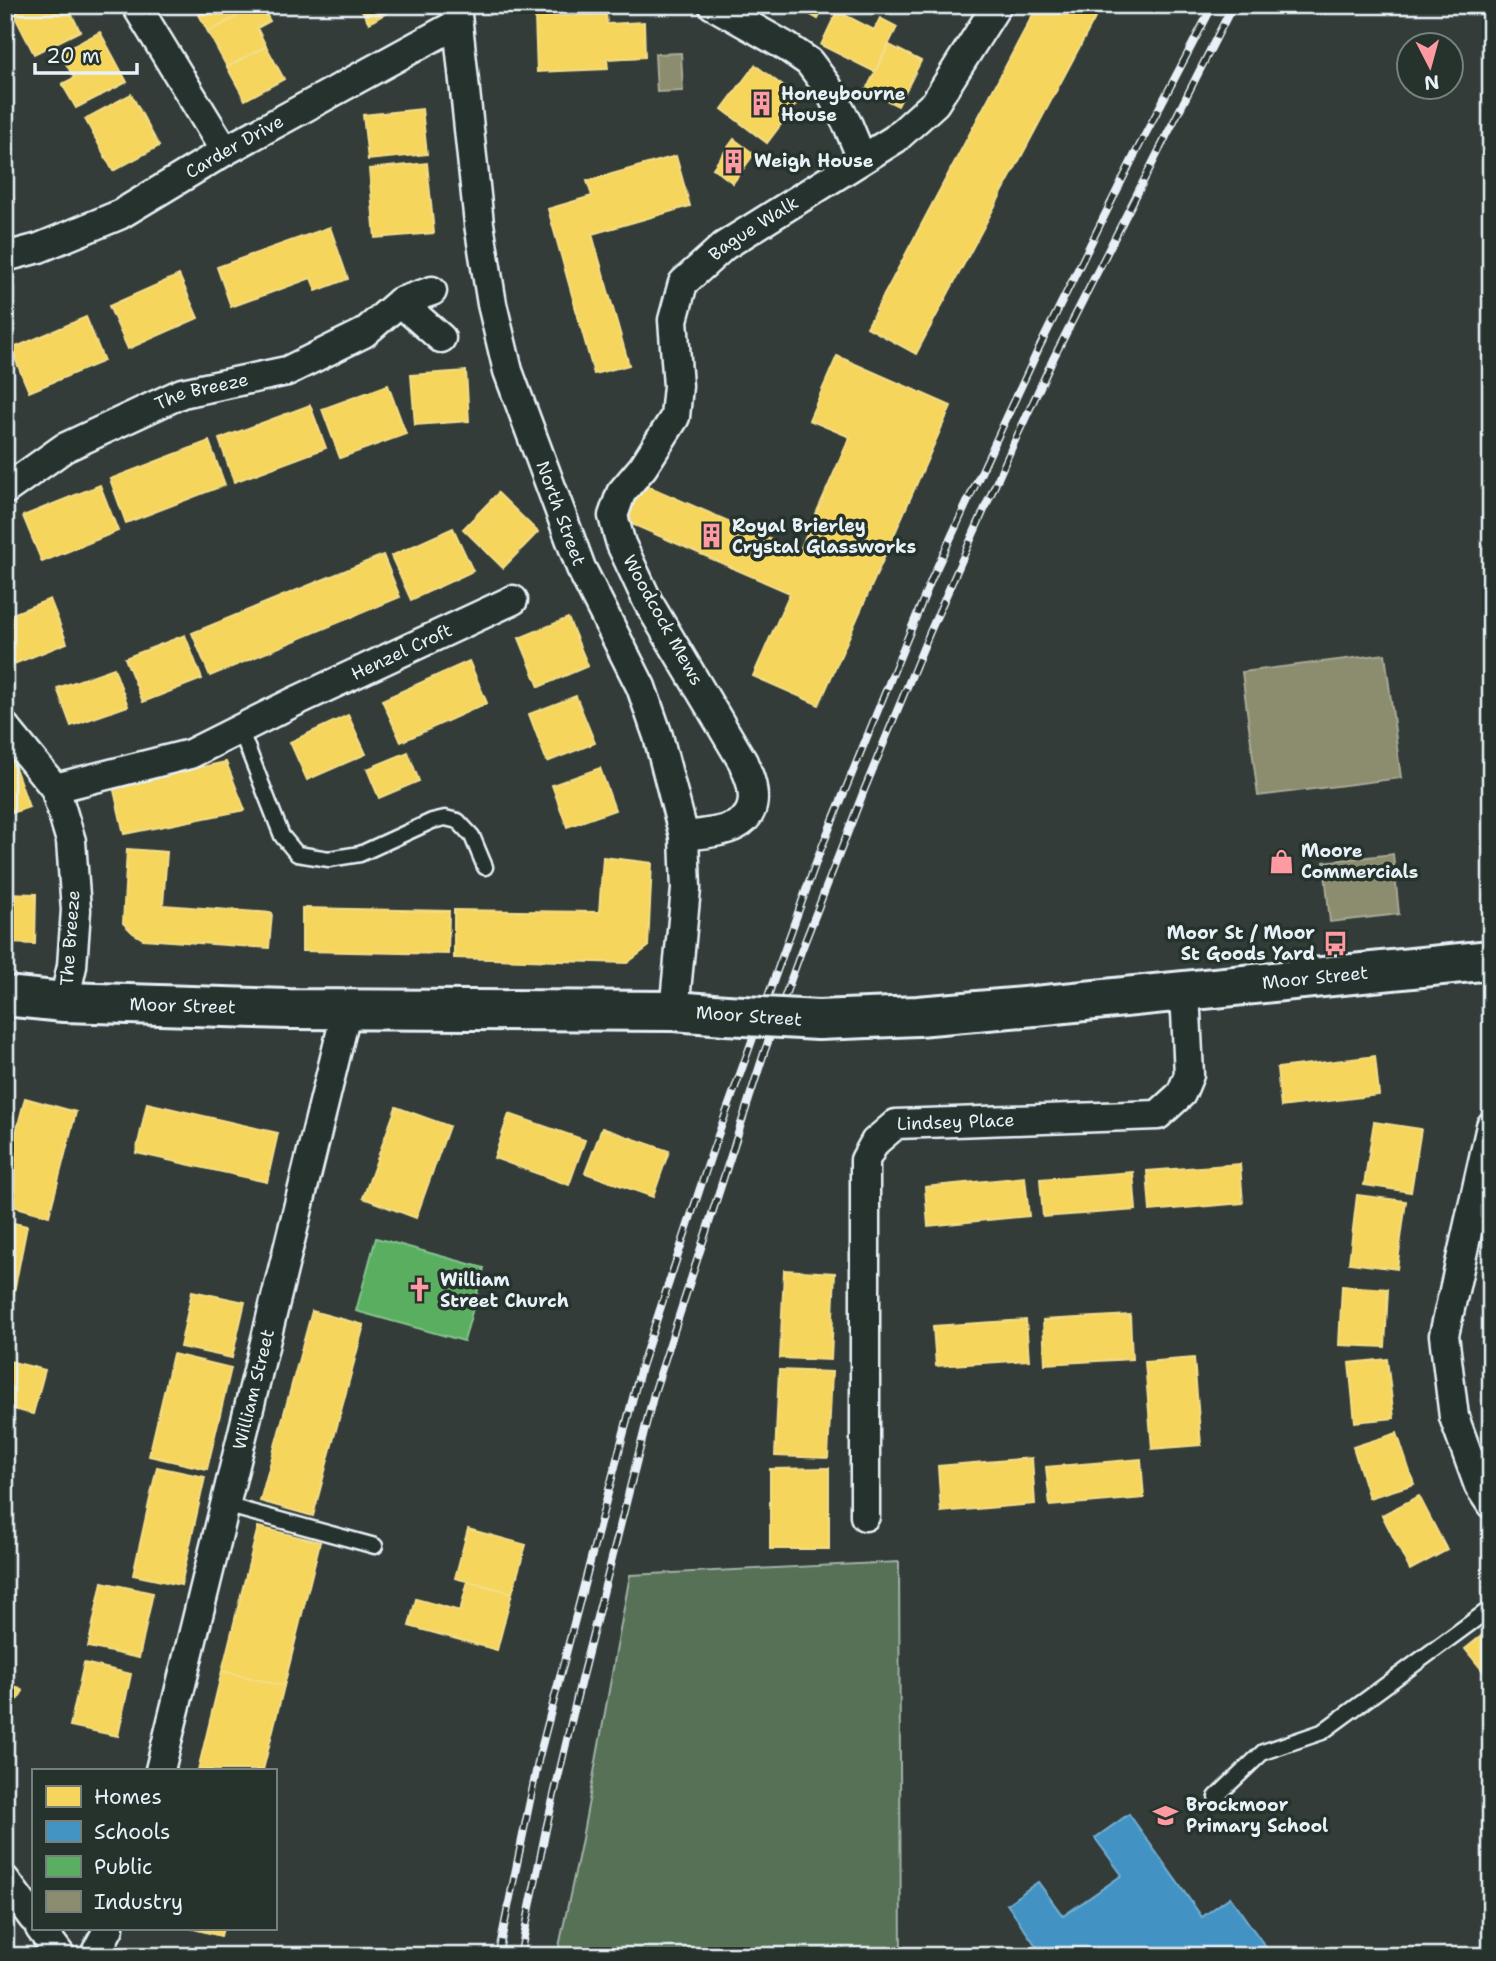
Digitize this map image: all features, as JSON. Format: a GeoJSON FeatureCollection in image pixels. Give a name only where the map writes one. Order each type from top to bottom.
{"type":"FeatureCollection","features":[{"type":"Feature","properties":{"kind":"street"},"geometry":{"type":"LineString","coordinates":[[136,5],[225,151]]}},
{"type":"Feature","properties":{"kind":"street"},"geometry":{"type":"LineString","coordinates":[[713,5],[809,62],[827,86],[862,159]]}},
{"type":"Feature","properties":{"kind":"street","name":"Bague Walk"},"geometry":{"type":"LineString","coordinates":[[673,320],[683,283],[724,246],[895,139],[935,103],[997,5]]}},
{"type":"Feature","properties":{"kind":"street","name":"Carder Drive"},"geometry":{"type":"LineString","coordinates":[[5,257],[39,248],[118,215],[457,15]]}},
{"type":"Feature","properties":{"kind":"street","name":"North Street"},"geometry":{"type":"LineString","coordinates":[[457,15],[481,237],[492,304],[508,370],[581,568],[641,687],[658,736],[684,836],[686,889],[674,1011]]}},
{"type":"Feature","properties":{"kind":"street","name":"The Breeze"},"geometry":{"type":"LineString","coordinates":[[5,490],[64,448],[182,393],[287,371],[365,333],[400,302],[432,291]]}},
{"type":"Feature","properties":{"kind":"street"},"geometry":{"type":"LineString","coordinates":[[400,302],[441,338]]}},
{"type":"Feature","properties":{"kind":"street","name":"Woodcock Mews"},"geometry":{"type":"LineString","coordinates":[[673,320],[678,386],[675,417],[651,457],[621,494],[613,516],[621,544],[648,602],[743,762],[753,789],[751,809],[742,823],[728,830],[684,836]]}},
{"type":"Feature","properties":{"kind":"street","name":"Henzel Croft"},"geometry":{"type":"LineString","coordinates":[[55,788],[190,754],[292,703],[513,600]]}},
{"type":"Feature","properties":{"kind":"street","name":"The Breeze"},"geometry":{"type":"LineString","coordinates":[[5,727],[55,788],[71,841],[76,910],[72,966],[64,1002]]}},
{"type":"Feature","properties":{"kind":"street","name":"Moor Street"},"geometry":{"type":"LineString","coordinates":[[5,996],[64,1002],[289,1009],[674,1011],[818,1020],[944,1014],[1491,960]]}},
{"type":"Feature","properties":{"kind":"street","name":"Lindsey Place"},"geometry":{"type":"LineString","coordinates":[[865,1516],[865,1160],[875,1142],[895,1124],[1158,1115],[1181,1094],[1189,1075],[1185,991]]}},
{"type":"Feature","properties":{"kind":"street","name":"William Street"},"geometry":{"type":"LineString","coordinates":[[160,1769],[347,1009]]}},
{"type":"Feature","properties":{"kind":"street"},"geometry":{"type":"LineString","coordinates":[[1491,1126],[1444,1335],[1454,1417],[1479,1486],[1491,1504]]}},
{"type":"Feature","properties":{"kind":"street"},"geometry":{"type":"LineString","coordinates":[[5,1880],[32,1917]]}},
{"type":"Feature","properties":{"kind":"street"},"geometry":{"type":"LineString","coordinates":[[42,1930],[61,1956]]}},
{"type":"Feature","properties":{"kind":"street"},"geometry":{"type":"LineString","coordinates":[[94,1956],[108,1930]]}},
{"type":"Feature","properties":{"kind":"lane"},"geometry":{"type":"LineString","coordinates":[[240,729],[282,836],[297,854],[329,859],[360,854],[432,821],[445,818],[458,821],[472,836],[485,867]]}},
{"type":"Feature","properties":{"kind":"lane"},"geometry":{"type":"LineString","coordinates":[[225,1505],[375,1546]]}},
{"type":"Feature","properties":{"kind":"lane"},"geometry":{"type":"LineString","coordinates":[[1216,1797],[1263,1752],[1322,1732],[1491,1608]]}},
{"type":"Feature","properties":{"kind":"green space"},"geometry":{"type":"Polygon","coordinates":[[[899,1562],[901,1956],[557,1956],[581,1844],[630,1575],[899,1562]]]}},
{"type":"Feature","properties":{"kind":"building: Homes"},"geometry":{"type":"Polygon","coordinates":[[[9,5],[67,5],[80,31],[34,54],[9,5]]]}},
{"type":"Feature","properties":{"kind":"building: Homes"},"geometry":{"type":"Polygon","coordinates":[[[194,5],[258,5],[208,32],[194,5]]]}},
{"type":"Feature","properties":{"kind":"building: Homes"},"geometry":{"type":"Polygon","coordinates":[[[261,5],[270,21],[257,28],[266,46],[227,67],[208,32],[261,5]]]}},
{"type":"Feature","properties":{"kind":"building: Homes"},"geometry":{"type":"Polygon","coordinates":[[[359,5],[400,5],[369,23],[359,5]]]}},
{"type":"Feature","properties":{"kind":"building: Homes"},"geometry":{"type":"Polygon","coordinates":[[[793,5],[825,5],[818,19],[793,5]]]}},
{"type":"Feature","properties":{"kind":"building: Homes"},"geometry":{"type":"Polygon","coordinates":[[[825,5],[840,5],[837,11],[825,5]]]}},
{"type":"Feature","properties":{"kind":"building: Homes"},"geometry":{"type":"Polygon","coordinates":[[[1038,5],[1102,5],[916,354],[867,327],[1038,5]]]}},
{"type":"Feature","properties":{"kind":"building: Homes"},"geometry":{"type":"Polygon","coordinates":[[[837,11],[874,30],[880,18],[897,27],[875,72],[821,45],[837,11]]]}},
{"type":"Feature","properties":{"kind":"building: Homes"},"geometry":{"type":"Polygon","coordinates":[[[606,14],[607,24],[644,22],[645,57],[607,59],[608,69],[537,72],[535,17],[606,14]]]}},
{"type":"Feature","properties":{"kind":"building: Homes"},"geometry":{"type":"Polygon","coordinates":[[[100,32],[127,82],[76,108],[62,84],[74,78],[60,53],[100,32]]]}},
{"type":"Feature","properties":{"kind":"building: Homes"},"geometry":{"type":"Polygon","coordinates":[[[889,45],[921,61],[898,106],[866,90],[889,45]]]}},
{"type":"Feature","properties":{"kind":"building: Homes"},"geometry":{"type":"Polygon","coordinates":[[[266,46],[284,79],[245,100],[227,67],[266,46]]]}},
{"type":"Feature","properties":{"kind":"building: Homes","name":"Honeybourne House"},"geometry":{"type":"Polygon","coordinates":[[[755,65],[800,99],[767,143],[722,109],[755,65]]]}},
{"type":"Feature","properties":{"kind":"building: Homes"},"geometry":{"type":"Polygon","coordinates":[[[131,94],[159,146],[113,171],[85,119],[131,94]]]}},
{"type":"Feature","properties":{"kind":"building: Homes"},"geometry":{"type":"Polygon","coordinates":[[[422,109],[427,154],[368,160],[363,115],[422,109]]]}},
{"type":"Feature","properties":{"kind":"building: Homes","name":"Weigh House"},"geometry":{"type":"Polygon","coordinates":[[[734,139],[754,154],[733,183],[713,168],[734,139]]]}},
{"type":"Feature","properties":{"kind":"building: Homes"},"geometry":{"type":"Polygon","coordinates":[[[676,156],[690,206],[592,234],[629,365],[594,374],[548,209],[592,196],[587,181],[676,156]]]}},
{"type":"Feature","properties":{"kind":"building: Homes"},"geometry":{"type":"Polygon","coordinates":[[[427,163],[434,233],[375,238],[369,169],[427,163]]]}},
{"type":"Feature","properties":{"kind":"building: Homes"},"geometry":{"type":"Polygon","coordinates":[[[5,181],[15,202],[5,207],[5,181]]]}},
{"type":"Feature","properties":{"kind":"building: Homes"},"geometry":{"type":"Polygon","coordinates":[[[330,227],[348,279],[316,291],[311,278],[231,307],[217,267],[330,227]]]}},
{"type":"Feature","properties":{"kind":"building: Homes"},"geometry":{"type":"Polygon","coordinates":[[[179,275],[198,318],[128,349],[109,306],[179,275]]]}},
{"type":"Feature","properties":{"kind":"building: Homes"},"geometry":{"type":"Polygon","coordinates":[[[86,317],[104,361],[29,392],[11,349],[86,317]]]}},
{"type":"Feature","properties":{"kind":"building: Homes","name":"Royal Brierley Crystal Glassworks"},"geometry":{"type":"Polygon","coordinates":[[[837,356],[951,406],[819,705],[753,676],[790,593],[625,521],[641,483],[799,552],[850,437],[809,420],[837,356]]]}},
{"type":"Feature","properties":{"kind":"building: Homes"},"geometry":{"type":"Polygon","coordinates":[[[466,371],[469,421],[415,425],[411,375],[466,371]]]}},
{"type":"Feature","properties":{"kind":"building: Homes"},"geometry":{"type":"Polygon","coordinates":[[[388,385],[406,434],[340,458],[322,409],[388,385]]]}},
{"type":"Feature","properties":{"kind":"building: Homes"},"geometry":{"type":"Polygon","coordinates":[[[310,405],[326,448],[234,482],[219,439],[310,405]]]}},
{"type":"Feature","properties":{"kind":"building: Homes"},"geometry":{"type":"Polygon","coordinates":[[[209,441],[225,485],[126,523],[110,479],[209,441]]]}},
{"type":"Feature","properties":{"kind":"building: Homes"},"geometry":{"type":"Polygon","coordinates":[[[100,485],[118,531],[42,562],[23,516],[100,485]]]}},
{"type":"Feature","properties":{"kind":"building: Homes"},"geometry":{"type":"Polygon","coordinates":[[[498,493],[538,532],[503,568],[463,529],[498,493]]]}},
{"type":"Feature","properties":{"kind":"building: Homes"},"geometry":{"type":"Polygon","coordinates":[[[453,528],[473,571],[411,600],[391,556],[453,528]]]}},
{"type":"Feature","properties":{"kind":"building: Homes"},"geometry":{"type":"Polygon","coordinates":[[[383,555],[400,597],[210,676],[192,633],[383,555]]]}},
{"type":"Feature","properties":{"kind":"building: Homes"},"geometry":{"type":"Polygon","coordinates":[[[50,599],[67,643],[9,666],[5,655],[5,617],[50,599]]]}},
{"type":"Feature","properties":{"kind":"building: Homes"},"geometry":{"type":"Polygon","coordinates":[[[568,618],[588,666],[539,687],[519,638],[568,618]]]}},
{"type":"Feature","properties":{"kind":"building: Homes"},"geometry":{"type":"Polygon","coordinates":[[[185,635],[202,679],[143,702],[125,658],[185,635]]]}},
{"type":"Feature","properties":{"kind":"building: Homes"},"geometry":{"type":"Polygon","coordinates":[[[469,661],[487,703],[401,742],[382,700],[469,661]]]}},
{"type":"Feature","properties":{"kind":"building: Homes"},"geometry":{"type":"Polygon","coordinates":[[[114,668],[128,706],[71,726],[57,688],[114,668]]]}},
{"type":"Feature","properties":{"kind":"building: Homes"},"geometry":{"type":"Polygon","coordinates":[[[576,696],[595,743],[547,762],[529,714],[576,696]]]}},
{"type":"Feature","properties":{"kind":"building: Homes"},"geometry":{"type":"Polygon","coordinates":[[[348,715],[366,754],[307,780],[290,742],[348,715]]]}},
{"type":"Feature","properties":{"kind":"building: Homes"},"geometry":{"type":"Polygon","coordinates":[[[5,739],[29,807],[5,815],[5,739]]]}},
{"type":"Feature","properties":{"kind":"building: Homes"},"geometry":{"type":"Polygon","coordinates":[[[408,752],[419,781],[379,798],[367,769],[408,752]]]}},
{"type":"Feature","properties":{"kind":"building: Homes"},"geometry":{"type":"Polygon","coordinates":[[[226,762],[245,810],[124,834],[113,786],[139,771],[156,777],[226,762]]]}},
{"type":"Feature","properties":{"kind":"building: Homes"},"geometry":{"type":"Polygon","coordinates":[[[600,768],[615,810],[567,827],[552,785],[600,768]]]}},
{"type":"Feature","properties":{"kind":"building: Homes"},"geometry":{"type":"Polygon","coordinates":[[[127,849],[167,852],[163,905],[272,913],[269,948],[143,939],[133,933],[123,923],[127,849]]]}},
{"type":"Feature","properties":{"kind":"building: Homes"},"geometry":{"type":"Polygon","coordinates":[[[603,857],[652,863],[648,947],[627,963],[454,958],[454,910],[599,912],[603,857]]]}},
{"type":"Feature","properties":{"kind":"building: Homes"},"geometry":{"type":"Polygon","coordinates":[[[5,893],[36,894],[35,944],[5,943],[5,893]]]}},
{"type":"Feature","properties":{"kind":"building: Homes"},"geometry":{"type":"Polygon","coordinates":[[[302,908],[449,911],[448,954],[302,951],[302,908]]]}},
{"type":"Feature","properties":{"kind":"building: Homes"},"geometry":{"type":"Polygon","coordinates":[[[1375,1056],[1379,1095],[1281,1107],[1277,1068],[1375,1056]]]}},
{"type":"Feature","properties":{"kind":"building: Homes"},"geometry":{"type":"Polygon","coordinates":[[[25,1098],[76,1112],[49,1216],[5,1204],[5,1175],[25,1098]]]}},
{"type":"Feature","properties":{"kind":"building: Homes"},"geometry":{"type":"Polygon","coordinates":[[[147,1103],[278,1133],[267,1182],[136,1153],[147,1103]]]}},
{"type":"Feature","properties":{"kind":"building: Homes"},"geometry":{"type":"Polygon","coordinates":[[[396,1107],[449,1126],[416,1218],[363,1198],[396,1107]]]}},
{"type":"Feature","properties":{"kind":"building: Homes"},"geometry":{"type":"Polygon","coordinates":[[[509,1114],[585,1140],[569,1185],[494,1158],[509,1114]]]}},
{"type":"Feature","properties":{"kind":"building: Homes"},"geometry":{"type":"Polygon","coordinates":[[[1374,1122],[1421,1129],[1411,1192],[1364,1185],[1374,1122]]]}},
{"type":"Feature","properties":{"kind":"building: Homes"},"geometry":{"type":"Polygon","coordinates":[[[602,1128],[669,1151],[653,1197],[585,1173],[602,1128]]]}},
{"type":"Feature","properties":{"kind":"building: Homes"},"geometry":{"type":"Polygon","coordinates":[[[1240,1164],[1243,1203],[1150,1211],[1147,1171],[1240,1164]]]}},
{"type":"Feature","properties":{"kind":"building: Homes"},"geometry":{"type":"Polygon","coordinates":[[[1133,1172],[1136,1210],[1043,1217],[1040,1179],[1133,1172]]]}},
{"type":"Feature","properties":{"kind":"building: Homes"},"geometry":{"type":"Polygon","coordinates":[[[1025,1177],[1029,1216],[928,1226],[925,1187],[1025,1177]]]}},
{"type":"Feature","properties":{"kind":"building: Homes"},"geometry":{"type":"Polygon","coordinates":[[[1357,1195],[1406,1201],[1397,1269],[1349,1263],[1357,1195]]]}},
{"type":"Feature","properties":{"kind":"building: Homes"},"geometry":{"type":"Polygon","coordinates":[[[5,1221],[27,1226],[12,1302],[5,1301],[5,1221]]]}},
{"type":"Feature","properties":{"kind":"building: Homes"},"geometry":{"type":"Polygon","coordinates":[[[784,1270],[835,1273],[831,1360],[780,1358],[784,1270]]]}},
{"type":"Feature","properties":{"kind":"building: Homes"},"geometry":{"type":"Polygon","coordinates":[[[1342,1286],[1388,1289],[1385,1347],[1339,1345],[1342,1286]]]}},
{"type":"Feature","properties":{"kind":"building: Homes"},"geometry":{"type":"Polygon","coordinates":[[[192,1291],[245,1302],[232,1358],[180,1347],[192,1291]]]}},
{"type":"Feature","properties":{"kind":"building: Homes"},"geometry":{"type":"Polygon","coordinates":[[[312,1311],[364,1325],[313,1516],[260,1501],[312,1311]]]}},
{"type":"Feature","properties":{"kind":"building: Homes"},"geometry":{"type":"Polygon","coordinates":[[[1130,1315],[1132,1359],[1045,1364],[1043,1320],[1130,1315]]]}},
{"type":"Feature","properties":{"kind":"building: Homes"},"geometry":{"type":"Polygon","coordinates":[[[1026,1320],[1029,1360],[936,1366],[933,1326],[1026,1320]]]}},
{"type":"Feature","properties":{"kind":"building: Homes"},"geometry":{"type":"Polygon","coordinates":[[[173,1354],[231,1368],[207,1469],[149,1456],[173,1354]]]}},
{"type":"Feature","properties":{"kind":"building: Homes"},"geometry":{"type":"Polygon","coordinates":[[[1194,1358],[1201,1445],[1152,1449],[1145,1362],[1194,1358]]]}},
{"type":"Feature","properties":{"kind":"building: Homes"},"geometry":{"type":"Polygon","coordinates":[[[1387,1359],[1394,1418],[1355,1422],[1349,1363],[1387,1359]]]}},
{"type":"Feature","properties":{"kind":"building: Homes"},"geometry":{"type":"Polygon","coordinates":[[[5,1360],[45,1370],[33,1414],[5,1407],[5,1360]]]}},
{"type":"Feature","properties":{"kind":"building: Homes"},"geometry":{"type":"Polygon","coordinates":[[[779,1370],[832,1372],[828,1458],[775,1456],[779,1370]]]}},
{"type":"Feature","properties":{"kind":"building: Homes"},"geometry":{"type":"Polygon","coordinates":[[[1397,1433],[1414,1484],[1369,1498],[1353,1447],[1397,1433]]]}},
{"type":"Feature","properties":{"kind":"building: Homes"},"geometry":{"type":"Polygon","coordinates":[[[1032,1458],[1035,1504],[941,1512],[938,1466],[1032,1458]]]}},
{"type":"Feature","properties":{"kind":"building: Homes"},"geometry":{"type":"Polygon","coordinates":[[[1141,1459],[1144,1498],[1050,1506],[1046,1467],[1141,1459]]]}},
{"type":"Feature","properties":{"kind":"building: Homes"},"geometry":{"type":"Polygon","coordinates":[[[157,1467],[205,1477],[181,1585],[133,1575],[157,1467]]]}},
{"type":"Feature","properties":{"kind":"building: Homes"},"geometry":{"type":"Polygon","coordinates":[[[829,1468],[829,1549],[770,1549],[770,1469],[829,1468]]]}},
{"type":"Feature","properties":{"kind":"building: Homes"},"geometry":{"type":"Polygon","coordinates":[[[1419,1496],[1447,1550],[1410,1570],[1382,1515],[1419,1496]]]}},
{"type":"Feature","properties":{"kind":"building: Homes"},"geometry":{"type":"Polygon","coordinates":[[[258,1527],[320,1542],[284,1686],[222,1671],[258,1527]]]}},
{"type":"Feature","properties":{"kind":"building: Homes"},"geometry":{"type":"Polygon","coordinates":[[[468,1529],[526,1545],[512,1593],[455,1578],[468,1529]]]}},
{"type":"Feature","properties":{"kind":"building: Homes"},"geometry":{"type":"Polygon","coordinates":[[[468,1581],[512,1593],[497,1650],[409,1626],[416,1599],[460,1611],[468,1581]]]}},
{"type":"Feature","properties":{"kind":"building: Homes"},"geometry":{"type":"Polygon","coordinates":[[[102,1582],[153,1593],[139,1658],[88,1647],[102,1582]]]}},
{"type":"Feature","properties":{"kind":"building: Homes"},"geometry":{"type":"Polygon","coordinates":[[[1491,1628],[1491,1681],[1465,1649],[1491,1628]]]}},
{"type":"Feature","properties":{"kind":"building: Homes"},"geometry":{"type":"Polygon","coordinates":[[[84,1663],[131,1674],[118,1736],[70,1726],[84,1663]]]}},
{"type":"Feature","properties":{"kind":"building: Homes"},"geometry":{"type":"Polygon","coordinates":[[[222,1671],[284,1686],[263,1769],[198,1769],[222,1671]]]}},
{"type":"Feature","properties":{"kind":"building: Homes"},"geometry":{"type":"Polygon","coordinates":[[[5,1680],[23,1691],[5,1719],[5,1680]]]}},
{"type":"Feature","properties":{"kind":"building: Homes"},"geometry":{"type":"Polygon","coordinates":[[[198,1930],[222,1930],[221,1936],[198,1930]]]}},
{"type":"Feature","properties":{"kind":"building: Schools","name":"Brockmoor Primary School"},"geometry":{"type":"Polygon","coordinates":[[[1129,1814],[1202,1917],[1230,1897],[1267,1949],[1257,1956],[1043,1956],[1007,1904],[1038,1882],[1063,1916],[1122,1875],[1095,1838],[1129,1814]]]}},
{"type":"Feature","properties":{"kind":"building: Public","name":"William Street Church"},"geometry":{"type":"Polygon","coordinates":[[[376,1238],[484,1268],[464,1341],[356,1311],[376,1238]]]}},
{"type":"Feature","properties":{"kind":"building: Industry"},"geometry":{"type":"Polygon","coordinates":[[[681,53],[683,91],[657,92],[655,54],[681,53]]]}},
{"type":"Feature","properties":{"kind":"building: Industry"},"geometry":{"type":"Polygon","coordinates":[[[1385,654],[1401,778],[1258,796],[1242,672],[1385,654]]]}},
{"type":"Feature","properties":{"kind":"building: Industry"},"geometry":{"type":"Polygon","coordinates":[[[1393,854],[1399,914],[1330,922],[1324,862],[1393,854]]]}},
{"type":"Feature","properties":{"kind":"railway"},"geometry":{"type":"LineString","coordinates":[[498,1956],[539,1757],[641,1367],[712,1152],[819,854],[932,578],[1039,348],[1135,154],[1213,5]]}},
{"type":"Feature","properties":{"kind":"railway"},"geometry":{"type":"LineString","coordinates":[[520,1956],[581,1680],[654,1393],[764,1053],[802,949],[929,634],[1012,447],[1054,357],[1233,5]]}},
{"type":"Feature","properties":{"kind":"place","name":"Honeybourne House"},"geometry":{"type":"Point","coordinates":[761,104]}},
{"type":"Feature","properties":{"kind":"place","name":"Weigh House"},"geometry":{"type":"Point","coordinates":[734,161]}},
{"type":"Feature","properties":{"kind":"place","name":"Royal Brierley Crystal Glassworks"},"geometry":{"type":"Point","coordinates":[712,536]}},
{"type":"Feature","properties":{"kind":"place","name":"Moore Commercials"},"geometry":{"type":"Point","coordinates":[1281,861]}},
{"type":"Feature","properties":{"kind":"place","name":"Moor St / Moor St Goods Yard"},"geometry":{"type":"Point","coordinates":[1335,943]}},
{"type":"Feature","properties":{"kind":"place","name":"William Street Church"},"geometry":{"type":"Point","coordinates":[420,1290]}},
{"type":"Feature","properties":{"kind":"place","name":"Brockmoor Primary School"},"geometry":{"type":"Point","coordinates":[1166,1815]}}]}
